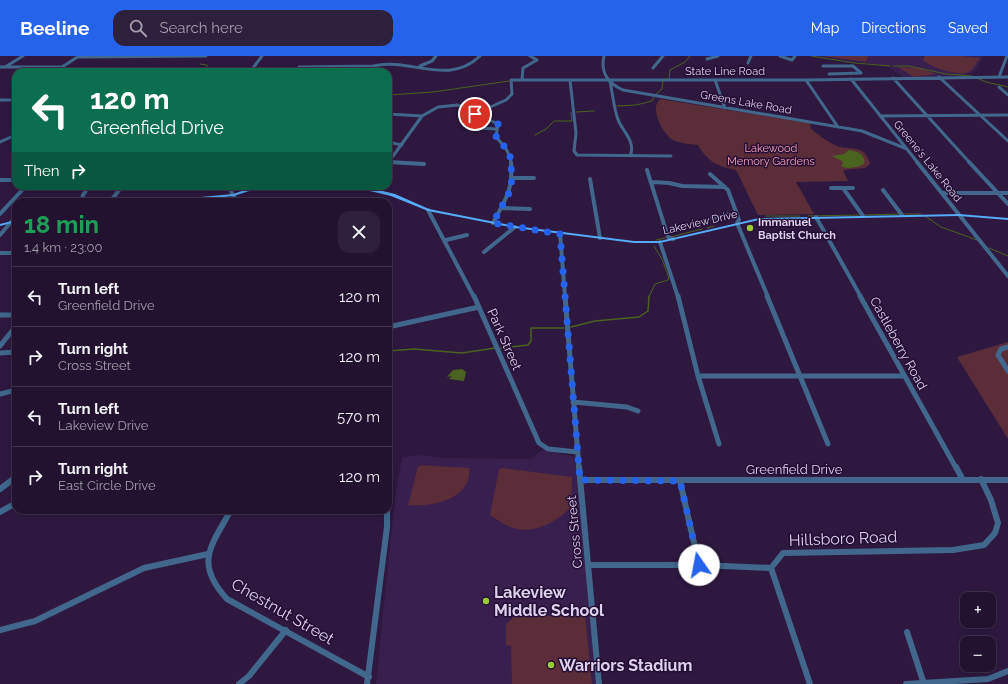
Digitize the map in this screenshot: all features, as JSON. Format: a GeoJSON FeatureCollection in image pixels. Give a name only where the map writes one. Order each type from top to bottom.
{"type":"FeatureCollection","features":[{"type":"Feature","properties":{"kind":"main road"},"geometry":{"type":"LineString","coordinates":[[201,198],[234,195],[250,190]]}},
{"type":"Feature","properties":{"kind":"main road","name":"Lakeview Drive"},"geometry":{"type":"LineString","coordinates":[[377,190],[428,210],[560,234],[634,242],[660,242],[759,219],[902,215],[959,215],[1008,219]]}},
{"type":"Feature","properties":{"kind":"main road"},"geometry":{"type":"LineString","coordinates":[[0,226],[12,222]]}},
{"type":"Feature","properties":{"kind":"street"},"geometry":{"type":"LineString","coordinates":[[5,67],[23,56]]}},
{"type":"Feature","properties":{"kind":"street"},"geometry":{"type":"LineString","coordinates":[[0,67],[62,67],[78,56],[206,57]]}},
{"type":"Feature","properties":{"kind":"street"},"geometry":{"type":"LineString","coordinates":[[253,68],[262,56]]}},
{"type":"Feature","properties":{"kind":"street"},"geometry":{"type":"LineString","coordinates":[[419,66],[432,61],[436,56]]}},
{"type":"Feature","properties":{"kind":"street"},"geometry":{"type":"LineString","coordinates":[[299,67],[373,66],[378,62],[399,60],[437,70],[454,70],[467,67],[480,56]]}},
{"type":"Feature","properties":{"kind":"street"},"geometry":{"type":"LineString","coordinates":[[522,78],[523,68],[537,60],[530,56]]}},
{"type":"Feature","properties":{"kind":"street"},"geometry":{"type":"LineString","coordinates":[[604,56],[602,70],[609,81],[619,122],[628,134],[632,152],[630,156]]}},
{"type":"Feature","properties":{"kind":"street"},"geometry":{"type":"LineString","coordinates":[[653,68],[663,56]]}},
{"type":"Feature","properties":{"kind":"street"},"geometry":{"type":"LineString","coordinates":[[707,59],[718,56]]}},
{"type":"Feature","properties":{"kind":"street"},"geometry":{"type":"LineString","coordinates":[[748,63],[751,56]]}},
{"type":"Feature","properties":{"kind":"street"},"geometry":{"type":"LineString","coordinates":[[780,56],[792,60],[795,56]]}},
{"type":"Feature","properties":{"kind":"street"},"geometry":{"type":"LineString","coordinates":[[999,77],[1007,56]]}},
{"type":"Feature","properties":{"kind":"street"},"geometry":{"type":"LineString","coordinates":[[823,66],[824,62]]}},
{"type":"Feature","properties":{"kind":"street"},"geometry":{"type":"LineString","coordinates":[[823,66],[853,66],[866,79]]}},
{"type":"Feature","properties":{"kind":"street"},"geometry":{"type":"LineString","coordinates":[[823,66],[830,75],[861,73]]}},
{"type":"Feature","properties":{"kind":"street","name":"State Line Road"},"geometry":{"type":"LineString","coordinates":[[475,114],[506,100],[512,94],[511,80],[522,78],[609,81],[806,80],[1008,76]]}},
{"type":"Feature","properties":{"kind":"street"},"geometry":{"type":"LineString","coordinates":[[939,77],[1008,141]]}},
{"type":"Feature","properties":{"kind":"street"},"geometry":{"type":"LineString","coordinates":[[893,78],[1008,204]]}},
{"type":"Feature","properties":{"kind":"street","name":"Greene's Lake Road"},"geometry":{"type":"LineString","coordinates":[[851,79],[1008,276]]}},
{"type":"Feature","properties":{"kind":"street"},"geometry":{"type":"LineString","coordinates":[[570,80],[576,133],[574,151],[577,155],[671,156]]}},
{"type":"Feature","properties":{"kind":"street"},"geometry":{"type":"LineString","coordinates":[[715,80],[725,108]]}},
{"type":"Feature","properties":{"kind":"street"},"geometry":{"type":"LineString","coordinates":[[806,80],[838,127]]}},
{"type":"Feature","properties":{"kind":"street","name":"Greens Lake Road"},"geometry":{"type":"LineString","coordinates":[[609,81],[623,90],[870,133],[907,149]]}},
{"type":"Feature","properties":{"kind":"street"},"geometry":{"type":"LineString","coordinates":[[999,87],[1008,95]]}},
{"type":"Feature","properties":{"kind":"street"},"geometry":{"type":"LineString","coordinates":[[0,100],[11,100]]}},
{"type":"Feature","properties":{"kind":"street"},"geometry":{"type":"LineString","coordinates":[[392,157],[422,116],[435,108],[448,105],[465,107],[475,114],[498,124],[496,138],[506,148],[510,156],[512,178],[510,191],[493,223]]}},
{"type":"Feature","properties":{"kind":"street"},"geometry":{"type":"LineString","coordinates":[[392,114],[422,116]]}},
{"type":"Feature","properties":{"kind":"street"},"geometry":{"type":"LineString","coordinates":[[880,116],[1008,116]]}},
{"type":"Feature","properties":{"kind":"street"},"geometry":{"type":"LineString","coordinates":[[478,128],[497,129]]}},
{"type":"Feature","properties":{"kind":"street"},"geometry":{"type":"LineString","coordinates":[[0,142],[12,137]]}},
{"type":"Feature","properties":{"kind":"street"},"geometry":{"type":"LineString","coordinates":[[392,143],[402,145]]}},
{"type":"Feature","properties":{"kind":"street"},"geometry":{"type":"LineString","coordinates":[[392,162],[424,164]]}},
{"type":"Feature","properties":{"kind":"street"},"geometry":{"type":"LineString","coordinates":[[647,170],[668,237],[673,239]]}},
{"type":"Feature","properties":{"kind":"street"},"geometry":{"type":"LineString","coordinates":[[710,174],[728,190],[739,220],[737,223],[828,444]]}},
{"type":"Feature","properties":{"kind":"street"},"geometry":{"type":"LineString","coordinates":[[512,178],[534,178]]}},
{"type":"Feature","properties":{"kind":"street"},"geometry":{"type":"LineString","coordinates":[[590,179],[600,238]]}},
{"type":"Feature","properties":{"kind":"street"},"geometry":{"type":"LineString","coordinates":[[0,180],[12,180]]}},
{"type":"Feature","properties":{"kind":"street"},"geometry":{"type":"LineString","coordinates":[[652,182],[669,183],[682,186],[725,187]]}},
{"type":"Feature","properties":{"kind":"street"},"geometry":{"type":"LineString","coordinates":[[831,188],[853,188]]}},
{"type":"Feature","properties":{"kind":"street"},"geometry":{"type":"LineString","coordinates":[[843,188],[863,216]]}},
{"type":"Feature","properties":{"kind":"street"},"geometry":{"type":"LineString","coordinates":[[15,198],[22,190]]}},
{"type":"Feature","properties":{"kind":"street"},"geometry":{"type":"LineString","coordinates":[[231,190],[235,198]]}},
{"type":"Feature","properties":{"kind":"street"},"geometry":{"type":"LineString","coordinates":[[883,190],[902,215]]}},
{"type":"Feature","properties":{"kind":"street"},"geometry":{"type":"LineString","coordinates":[[943,194],[1008,193]]}},
{"type":"Feature","properties":{"kind":"street"},"geometry":{"type":"LineString","coordinates":[[0,214],[12,201]]}},
{"type":"Feature","properties":{"kind":"street"},"geometry":{"type":"LineString","coordinates":[[501,208],[530,209]]}},
{"type":"Feature","properties":{"kind":"street","name":"Park Street"},"geometry":{"type":"LineString","coordinates":[[428,210],[446,240],[479,307],[539,443],[548,450],[578,452]]}},
{"type":"Feature","properties":{"kind":"street"},"geometry":{"type":"LineString","coordinates":[[712,218],[730,214],[737,216]]}},
{"type":"Feature","properties":{"kind":"street","name":"Castleberry Road"},"geometry":{"type":"LineString","coordinates":[[816,217],[963,480]]}},
{"type":"Feature","properties":{"kind":"street"},"geometry":{"type":"LineString","coordinates":[[0,234],[12,223]]}},
{"type":"Feature","properties":{"kind":"street"},"geometry":{"type":"LineString","coordinates":[[484,252],[515,227]]}},
{"type":"Feature","properties":{"kind":"street","name":"Cross Street"},"geometry":{"type":"LineString","coordinates":[[560,234],[573,402],[599,684]]}},
{"type":"Feature","properties":{"kind":"street"},"geometry":{"type":"LineString","coordinates":[[446,240],[467,235]]}},
{"type":"Feature","properties":{"kind":"street"},"geometry":{"type":"LineString","coordinates":[[660,242],[680,302],[698,376],[719,444]]}},
{"type":"Feature","properties":{"kind":"street"},"geometry":{"type":"LineString","coordinates":[[0,253],[12,253]]}},
{"type":"Feature","properties":{"kind":"street"},"geometry":{"type":"LineString","coordinates":[[392,326],[479,307]]}},
{"type":"Feature","properties":{"kind":"street"},"geometry":{"type":"LineString","coordinates":[[0,315],[12,316]]}},
{"type":"Feature","properties":{"kind":"street"},"geometry":{"type":"LineString","coordinates":[[0,346],[12,331]]}},
{"type":"Feature","properties":{"kind":"street"},"geometry":{"type":"LineString","coordinates":[[1008,347],[1001,349],[998,355],[1008,371]]}},
{"type":"Feature","properties":{"kind":"street"},"geometry":{"type":"LineString","coordinates":[[0,353],[12,352]]}},
{"type":"Feature","properties":{"kind":"street"},"geometry":{"type":"LineString","coordinates":[[698,376],[904,376]]}},
{"type":"Feature","properties":{"kind":"street"},"geometry":{"type":"LineString","coordinates":[[0,394],[12,391]]}},
{"type":"Feature","properties":{"kind":"street"},"geometry":{"type":"LineString","coordinates":[[573,402],[627,407],[638,411]]}},
{"type":"Feature","properties":{"kind":"street"},"geometry":{"type":"LineString","coordinates":[[0,489],[12,480]]}},
{"type":"Feature","properties":{"kind":"street","name":"Greenfield Drive"},"geometry":{"type":"LineString","coordinates":[[580,480],[1008,480]]}},
{"type":"Feature","properties":{"kind":"street","name":"Hillsboro Road"},"geometry":{"type":"LineString","coordinates":[[771,568],[783,553],[953,550],[984,545],[995,533],[998,523],[991,500],[981,480]]}},
{"type":"Feature","properties":{"kind":"street"},"geometry":{"type":"LineString","coordinates":[[680,481],[699,565]]}},
{"type":"Feature","properties":{"kind":"street"},"geometry":{"type":"LineString","coordinates":[[0,512],[12,505]]}},
{"type":"Feature","properties":{"kind":"street"},"geometry":{"type":"LineString","coordinates":[[0,630],[35,621],[104,589],[144,568],[208,554],[229,514]]}},
{"type":"Feature","properties":{"kind":"street"},"geometry":{"type":"LineString","coordinates":[[368,684],[387,527],[387,514]]}},
{"type":"Feature","properties":{"kind":"street","name":"Chestnut Street"},"geometry":{"type":"LineString","coordinates":[[208,554],[208,564],[215,586],[227,599],[369,676]]}},
{"type":"Feature","properties":{"kind":"street"},"geometry":{"type":"LineString","coordinates":[[589,565],[699,565],[771,568],[810,684]]}},
{"type":"Feature","properties":{"kind":"street"},"geometry":{"type":"LineString","coordinates":[[239,684],[249,676],[286,630]]}},
{"type":"Feature","properties":{"kind":"street"},"geometry":{"type":"LineString","coordinates":[[907,632],[924,684]]}},
{"type":"Feature","properties":{"kind":"street"},"geometry":{"type":"LineString","coordinates":[[906,684],[988,679],[1008,671]]}},
{"type":"Feature","properties":{"kind":"shaded area"},"geometry":{"type":"Polygon","coordinates":[[[817,56],[983,56],[977,69],[963,76],[905,78],[887,66],[817,56]]]}},
{"type":"Feature","properties":{"kind":"shaded area"},"geometry":{"type":"Polygon","coordinates":[[[849,150],[861,154],[864,158],[864,164],[852,168],[846,168],[841,166],[843,163],[842,161],[832,156],[844,154],[849,150]]]}},
{"type":"Feature","properties":{"kind":"shaded area"},"geometry":{"type":"Polygon","coordinates":[[[462,369],[466,372],[464,381],[449,379],[452,376],[447,377],[453,370],[462,369]]]}},
{"type":"Feature","properties":{"kind":"shaded area"},"geometry":{"type":"Polygon","coordinates":[[[542,450],[576,457],[596,684],[376,684],[396,489],[402,458],[418,455],[443,458],[531,459],[542,450]]]}},
{"type":"Feature","properties":{"kind":"green space"},"geometry":{"type":"Polygon","coordinates":[[[822,56],[868,56],[866,62],[822,56]]]}},
{"type":"Feature","properties":{"kind":"green space"},"geometry":{"type":"Polygon","coordinates":[[[925,56],[962,56],[980,58],[970,71],[958,73],[932,66],[923,60],[925,56]]]}},
{"type":"Feature","properties":{"kind":"green space"},"geometry":{"type":"Polygon","coordinates":[[[898,67],[919,68],[936,74],[914,77],[898,67]]]}},
{"type":"Feature","properties":{"kind":"green space","name":"Lakewood Memory Gardens"},"geometry":{"type":"Polygon","coordinates":[[[660,99],[810,123],[811,129],[832,143],[840,147],[860,150],[868,157],[870,164],[865,168],[843,170],[848,181],[796,182],[814,214],[758,215],[736,170],[718,165],[701,151],[698,145],[686,144],[673,140],[666,134],[659,121],[656,111],[656,105],[660,99]]]}},
{"type":"Feature","properties":{"kind":"green space"},"geometry":{"type":"Polygon","coordinates":[[[1008,342],[1008,439],[957,357],[1008,342]]]}},
{"type":"Feature","properties":{"kind":"green space"},"geometry":{"type":"Polygon","coordinates":[[[421,465],[470,468],[468,481],[456,495],[449,499],[433,504],[408,505],[418,467],[421,465]]]}},
{"type":"Feature","properties":{"kind":"green space"},"geometry":{"type":"Polygon","coordinates":[[[503,468],[572,477],[571,507],[557,519],[541,527],[524,530],[504,524],[490,515],[499,469],[503,468]]]}},
{"type":"Feature","properties":{"kind":"green space","name":"Warriors Stadium"},"geometry":{"type":"Polygon","coordinates":[[[515,616],[585,616],[592,684],[512,684],[511,646],[506,645],[506,624],[515,616]]]}},
{"type":"Feature","properties":{"kind":"waterway"},"geometry":{"type":"LineString","coordinates":[[669,79],[670,70],[685,62],[690,56]]}},
{"type":"Feature","properties":{"kind":"waterway"},"geometry":{"type":"LineString","coordinates":[[811,56],[855,63],[890,66]]}},
{"type":"Feature","properties":{"kind":"waterway"},"geometry":{"type":"LineString","coordinates":[[200,64],[207,65],[207,68]]}},
{"type":"Feature","properties":{"kind":"waterway"},"geometry":{"type":"LineString","coordinates":[[893,66],[909,66],[946,74],[972,76]]}},
{"type":"Feature","properties":{"kind":"waterway"},"geometry":{"type":"LineString","coordinates":[[977,78],[986,82],[1008,87]]}},
{"type":"Feature","properties":{"kind":"waterway"},"geometry":{"type":"LineString","coordinates":[[392,95],[433,92],[509,81]]}},
{"type":"Feature","properties":{"kind":"waterway"},"geometry":{"type":"LineString","coordinates":[[655,95],[662,89],[663,81]]}},
{"type":"Feature","properties":{"kind":"waterway"},"geometry":{"type":"LineString","coordinates":[[617,106],[636,105],[652,101],[654,97]]}},
{"type":"Feature","properties":{"kind":"waterway"},"geometry":{"type":"LineString","coordinates":[[576,112],[594,111]]}},
{"type":"Feature","properties":{"kind":"waterway"},"geometry":{"type":"LineString","coordinates":[[535,135],[546,129],[554,121],[572,121],[571,112]]}},
{"type":"Feature","properties":{"kind":"waterway"},"geometry":{"type":"LineString","coordinates":[[865,215],[899,214]]}},
{"type":"Feature","properties":{"kind":"waterway"},"geometry":{"type":"LineString","coordinates":[[904,214],[921,214]]}},
{"type":"Feature","properties":{"kind":"waterway"},"geometry":{"type":"LineString","coordinates":[[808,216],[859,215]]}},
{"type":"Feature","properties":{"kind":"waterway"},"geometry":{"type":"LineString","coordinates":[[766,216],[800,216]]}},
{"type":"Feature","properties":{"kind":"waterway"},"geometry":{"type":"LineString","coordinates":[[925,216],[941,227],[977,240]]}},
{"type":"Feature","properties":{"kind":"waterway"},"geometry":{"type":"LineString","coordinates":[[707,228],[714,226]]}},
{"type":"Feature","properties":{"kind":"waterway"},"geometry":{"type":"LineString","coordinates":[[671,237],[702,229]]}},
{"type":"Feature","properties":{"kind":"waterway"},"geometry":{"type":"LineString","coordinates":[[656,240],[665,238]]}},
{"type":"Feature","properties":{"kind":"waterway"},"geometry":{"type":"LineString","coordinates":[[649,297],[655,284],[668,280],[669,278],[662,259],[654,246]]}},
{"type":"Feature","properties":{"kind":"waterway"},"geometry":{"type":"LineString","coordinates":[[989,248],[1008,256]]}},
{"type":"Feature","properties":{"kind":"waterway"},"geometry":{"type":"LineString","coordinates":[[571,327],[595,321],[639,317],[648,311],[649,296]]}},
{"type":"Feature","properties":{"kind":"waterway"},"geometry":{"type":"LineString","coordinates":[[501,348],[528,345],[531,341],[531,328],[564,328]]}},
{"type":"Feature","properties":{"kind":"waterway"},"geometry":{"type":"LineString","coordinates":[[392,351],[414,349],[462,353],[495,348]]}},
{"type":"Feature","properties":{"kind":"place","name":"Immanuel Baptist Church"},"geometry":{"type":"Point","coordinates":[750,228]}},
{"type":"Feature","properties":{"kind":"place","name":"Lakeview Middle School"},"geometry":{"type":"Point","coordinates":[486,601]}},
{"type":"Feature","properties":{"kind":"place","name":"Warriors Stadium"},"geometry":{"type":"Point","coordinates":[551,665]}},
{"type":"Feature","properties":{"kind":"route"},"geometry":{"type":"LineString","coordinates":[[475,114],[498,124],[496,138],[506,148],[510,156],[512,178],[510,191],[493,223],[560,234],[580,480],[680,481],[699,565]]}}]}
